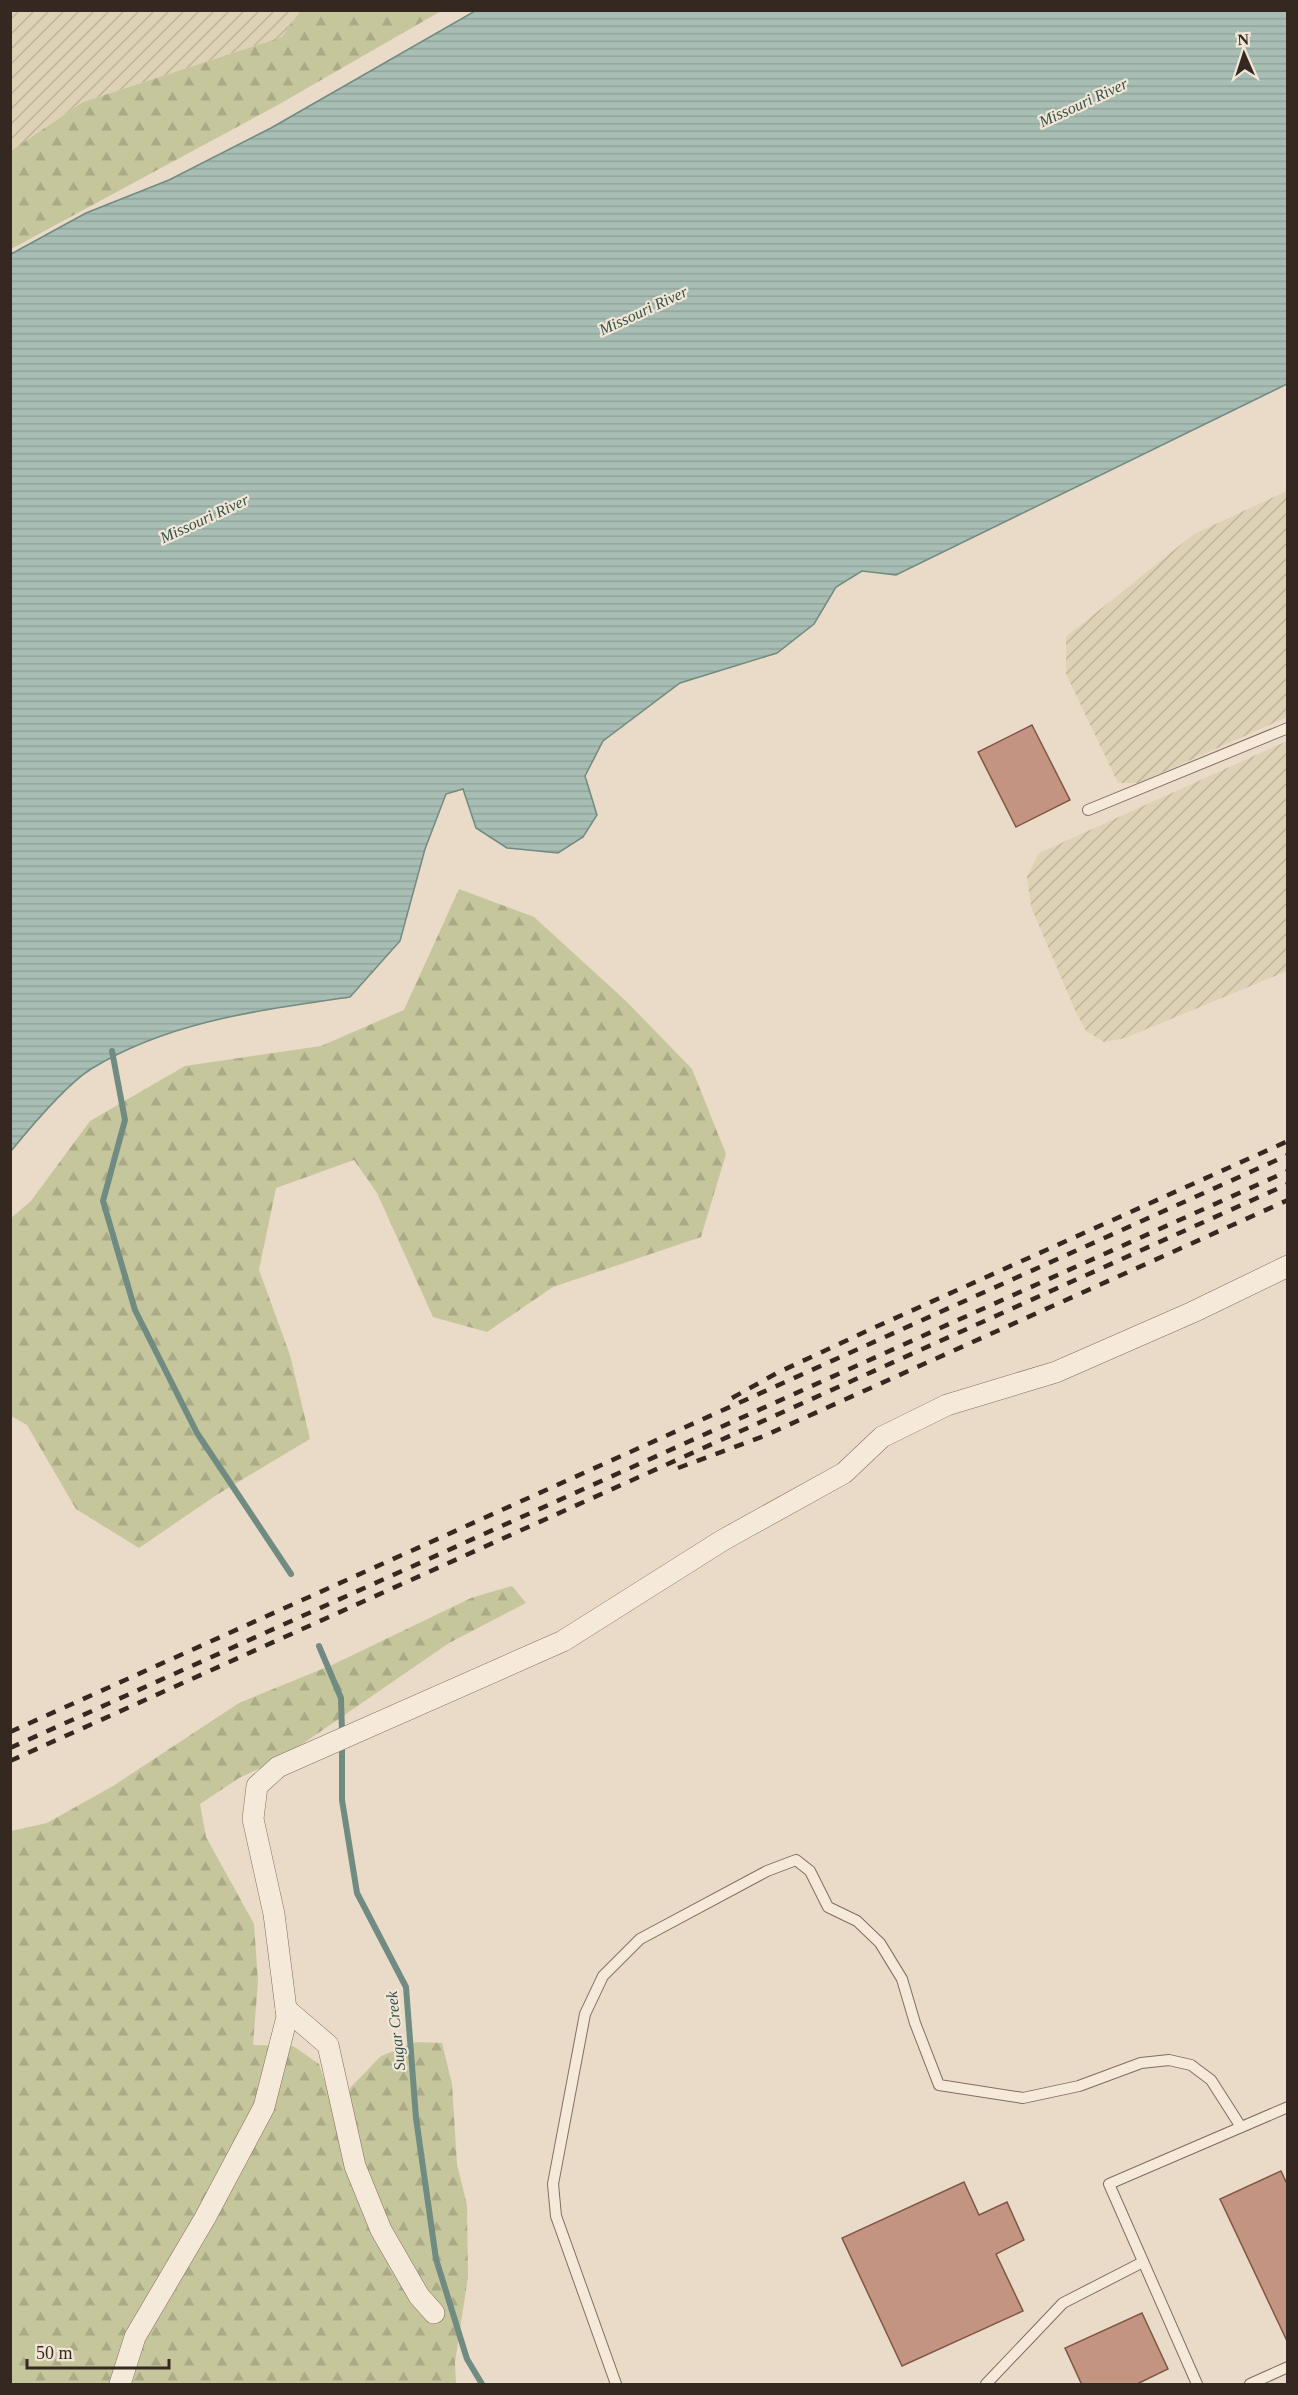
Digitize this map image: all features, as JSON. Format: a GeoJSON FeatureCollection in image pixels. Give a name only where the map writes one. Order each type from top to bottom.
{"type":"FeatureCollection","features":[{"type":"Feature","properties":{"kind":"street"},"geometry":{"type":"LineString","coordinates":[[120,2385],[135,2337],[205,2218],[264,2107],[287,2017],[274,1914],[254,1819],[257,1786],[278,1767],[563,1641],[723,1540],[844,1473],[882,1437],[947,1405],[1056,1372],[1193,1312],[1287,1266]]}},
{"type":"Feature","properties":{"kind":"street"},"geometry":{"type":"LineString","coordinates":[[286,2009],[328,2045],[355,2166],[381,2230],[419,2296],[434,2313]]}},
{"type":"Feature","properties":{"kind":"lane"},"geometry":{"type":"LineString","coordinates":[[1088,810],[1287,728]]}},
{"type":"Feature","properties":{"kind":"lane"},"geometry":{"type":"LineString","coordinates":[[616,2385],[556,2216],[553,2184],[585,2014],[603,1977],[640,1938],[767,1871],[796,1860],[810,1871],[828,1906],[857,1922],[880,1943],[902,1979],[915,2023],[939,2085],[1023,2098],[1079,2085],[1141,2063],[1168,2060],[1191,2065],[1211,2080],[1241,2127]]}},
{"type":"Feature","properties":{"kind":"lane"},"geometry":{"type":"LineString","coordinates":[[1197,2385],[1108,2184],[1287,2107]]}},
{"type":"Feature","properties":{"kind":"lane"},"geometry":{"type":"LineString","coordinates":[[986,2385],[1063,2303],[1143,2262]]}},
{"type":"Feature","properties":{"kind":"lane"},"geometry":{"type":"LineString","coordinates":[[1250,2385],[1287,2367]]}},
{"type":"Feature","properties":{"kind":"shaded area"},"geometry":{"type":"Polygon","coordinates":[[[11,11],[300,11],[282,37],[83,102],[11,151],[11,11]]]}},
{"type":"Feature","properties":{"kind":"shaded area"},"geometry":{"type":"Polygon","coordinates":[[[1287,491],[1287,717],[1139,783],[1118,783],[1066,674],[1066,637],[1194,534],[1287,491]]]}},
{"type":"Feature","properties":{"kind":"shaded area"},"geometry":{"type":"Polygon","coordinates":[[[1287,741],[1287,971],[1125,1038],[1104,1042],[1086,1031],[1031,907],[1027,876],[1039,853],[1287,741]]]}},
{"type":"Feature","properties":{"kind":"green space"},"geometry":{"type":"Polygon","coordinates":[[[300,11],[441,11],[276,106],[11,249],[11,151],[83,102],[282,37],[300,11]]]}},
{"type":"Feature","properties":{"kind":"green space"},"geometry":{"type":"Polygon","coordinates":[[[459,889],[534,917],[626,1001],[692,1069],[726,1154],[701,1237],[553,1287],[487,1332],[433,1317],[377,1193],[354,1160],[276,1188],[259,1270],[290,1355],[310,1439],[218,1494],[139,1548],[76,1509],[27,1425],[11,1416],[11,1218],[31,1201],[90,1121],[185,1066],[321,1046],[404,1010],[459,889]]]}},
{"type":"Feature","properties":{"kind":"green space"},"geometry":{"type":"Polygon","coordinates":[[[512,1586],[526,1603],[449,1643],[282,1758],[239,1778],[200,1804],[206,1837],[254,1924],[258,1981],[253,2045],[293,2046],[319,2064],[339,2125],[350,2088],[381,2056],[416,2042],[442,2043],[452,2084],[457,2164],[467,2205],[468,2277],[455,2362],[456,2384],[11,2384],[11,1831],[47,1823],[113,1786],[239,1703],[332,1665],[471,1598],[512,1586]]]}},
{"type":"Feature","properties":{"kind":"water","name":"Missouri River"},"geometry":{"type":"Polygon","coordinates":[[[475,11],[1287,11],[1287,384],[896,575],[862,571],[836,587],[814,624],[777,653],[680,683],[603,741],[585,776],[597,815],[583,837],[558,853],[507,848],[476,828],[463,789],[446,794],[425,849],[400,941],[350,997],[216,1020],[152,1039],[121,1053],[81,1076],[49,1107],[11,1151],[11,254],[86,213],[169,180],[271,128],[475,11]]]}},
{"type":"Feature","properties":{"kind":"building"},"geometry":{"type":"Polygon","coordinates":[[[1032,725],[1070,800],[1016,827],[978,752],[1032,725]]]}},
{"type":"Feature","properties":{"kind":"building"},"geometry":{"type":"Polygon","coordinates":[[[1281,2171],[1287,2184],[1287,2341],[1220,2199],[1281,2171]]]}},
{"type":"Feature","properties":{"kind":"building"},"geometry":{"type":"Polygon","coordinates":[[[964,2182],[979,2215],[1007,2202],[1024,2240],[996,2254],[1023,2311],[902,2366],[842,2238],[964,2182]]]}},
{"type":"Feature","properties":{"kind":"building"},"geometry":{"type":"Polygon","coordinates":[[[1142,2313],[1168,2369],[1135,2385],[1082,2385],[1065,2348],[1142,2313]]]}},
{"type":"Feature","properties":{"kind":"waterway"},"geometry":{"type":"LineString","coordinates":[[112,1051],[125,1120],[103,1201],[135,1310],[197,1433],[291,1574]]}},
{"type":"Feature","properties":{"kind":"waterway","name":"Sugar Creek"},"geometry":{"type":"LineString","coordinates":[[319,1646],[341,1698],[342,1733]]}},
{"type":"Feature","properties":{"kind":"waterway","name":"Sugar Creek"},"geometry":{"type":"LineString","coordinates":[[342,1743],[342,1800],[357,1893],[406,1987],[416,2118],[436,2259],[467,2359],[482,2384]]}},
{"type":"Feature","properties":{"kind":"railway"},"geometry":{"type":"LineString","coordinates":[[732,1398],[777,1373],[871,1329],[1288,1141]]}},
{"type":"Feature","properties":{"kind":"railway"},"geometry":{"type":"LineString","coordinates":[[10,1732],[1288,1155]]}},
{"type":"Feature","properties":{"kind":"railway"},"geometry":{"type":"LineString","coordinates":[[10,1748],[1288,1171]]}},
{"type":"Feature","properties":{"kind":"railway"},"geometry":{"type":"LineString","coordinates":[[10,1761],[1288,1184]]}},
{"type":"Feature","properties":{"kind":"railway"},"geometry":{"type":"LineString","coordinates":[[678,1468],[764,1436],[1288,1200]]}}]}
